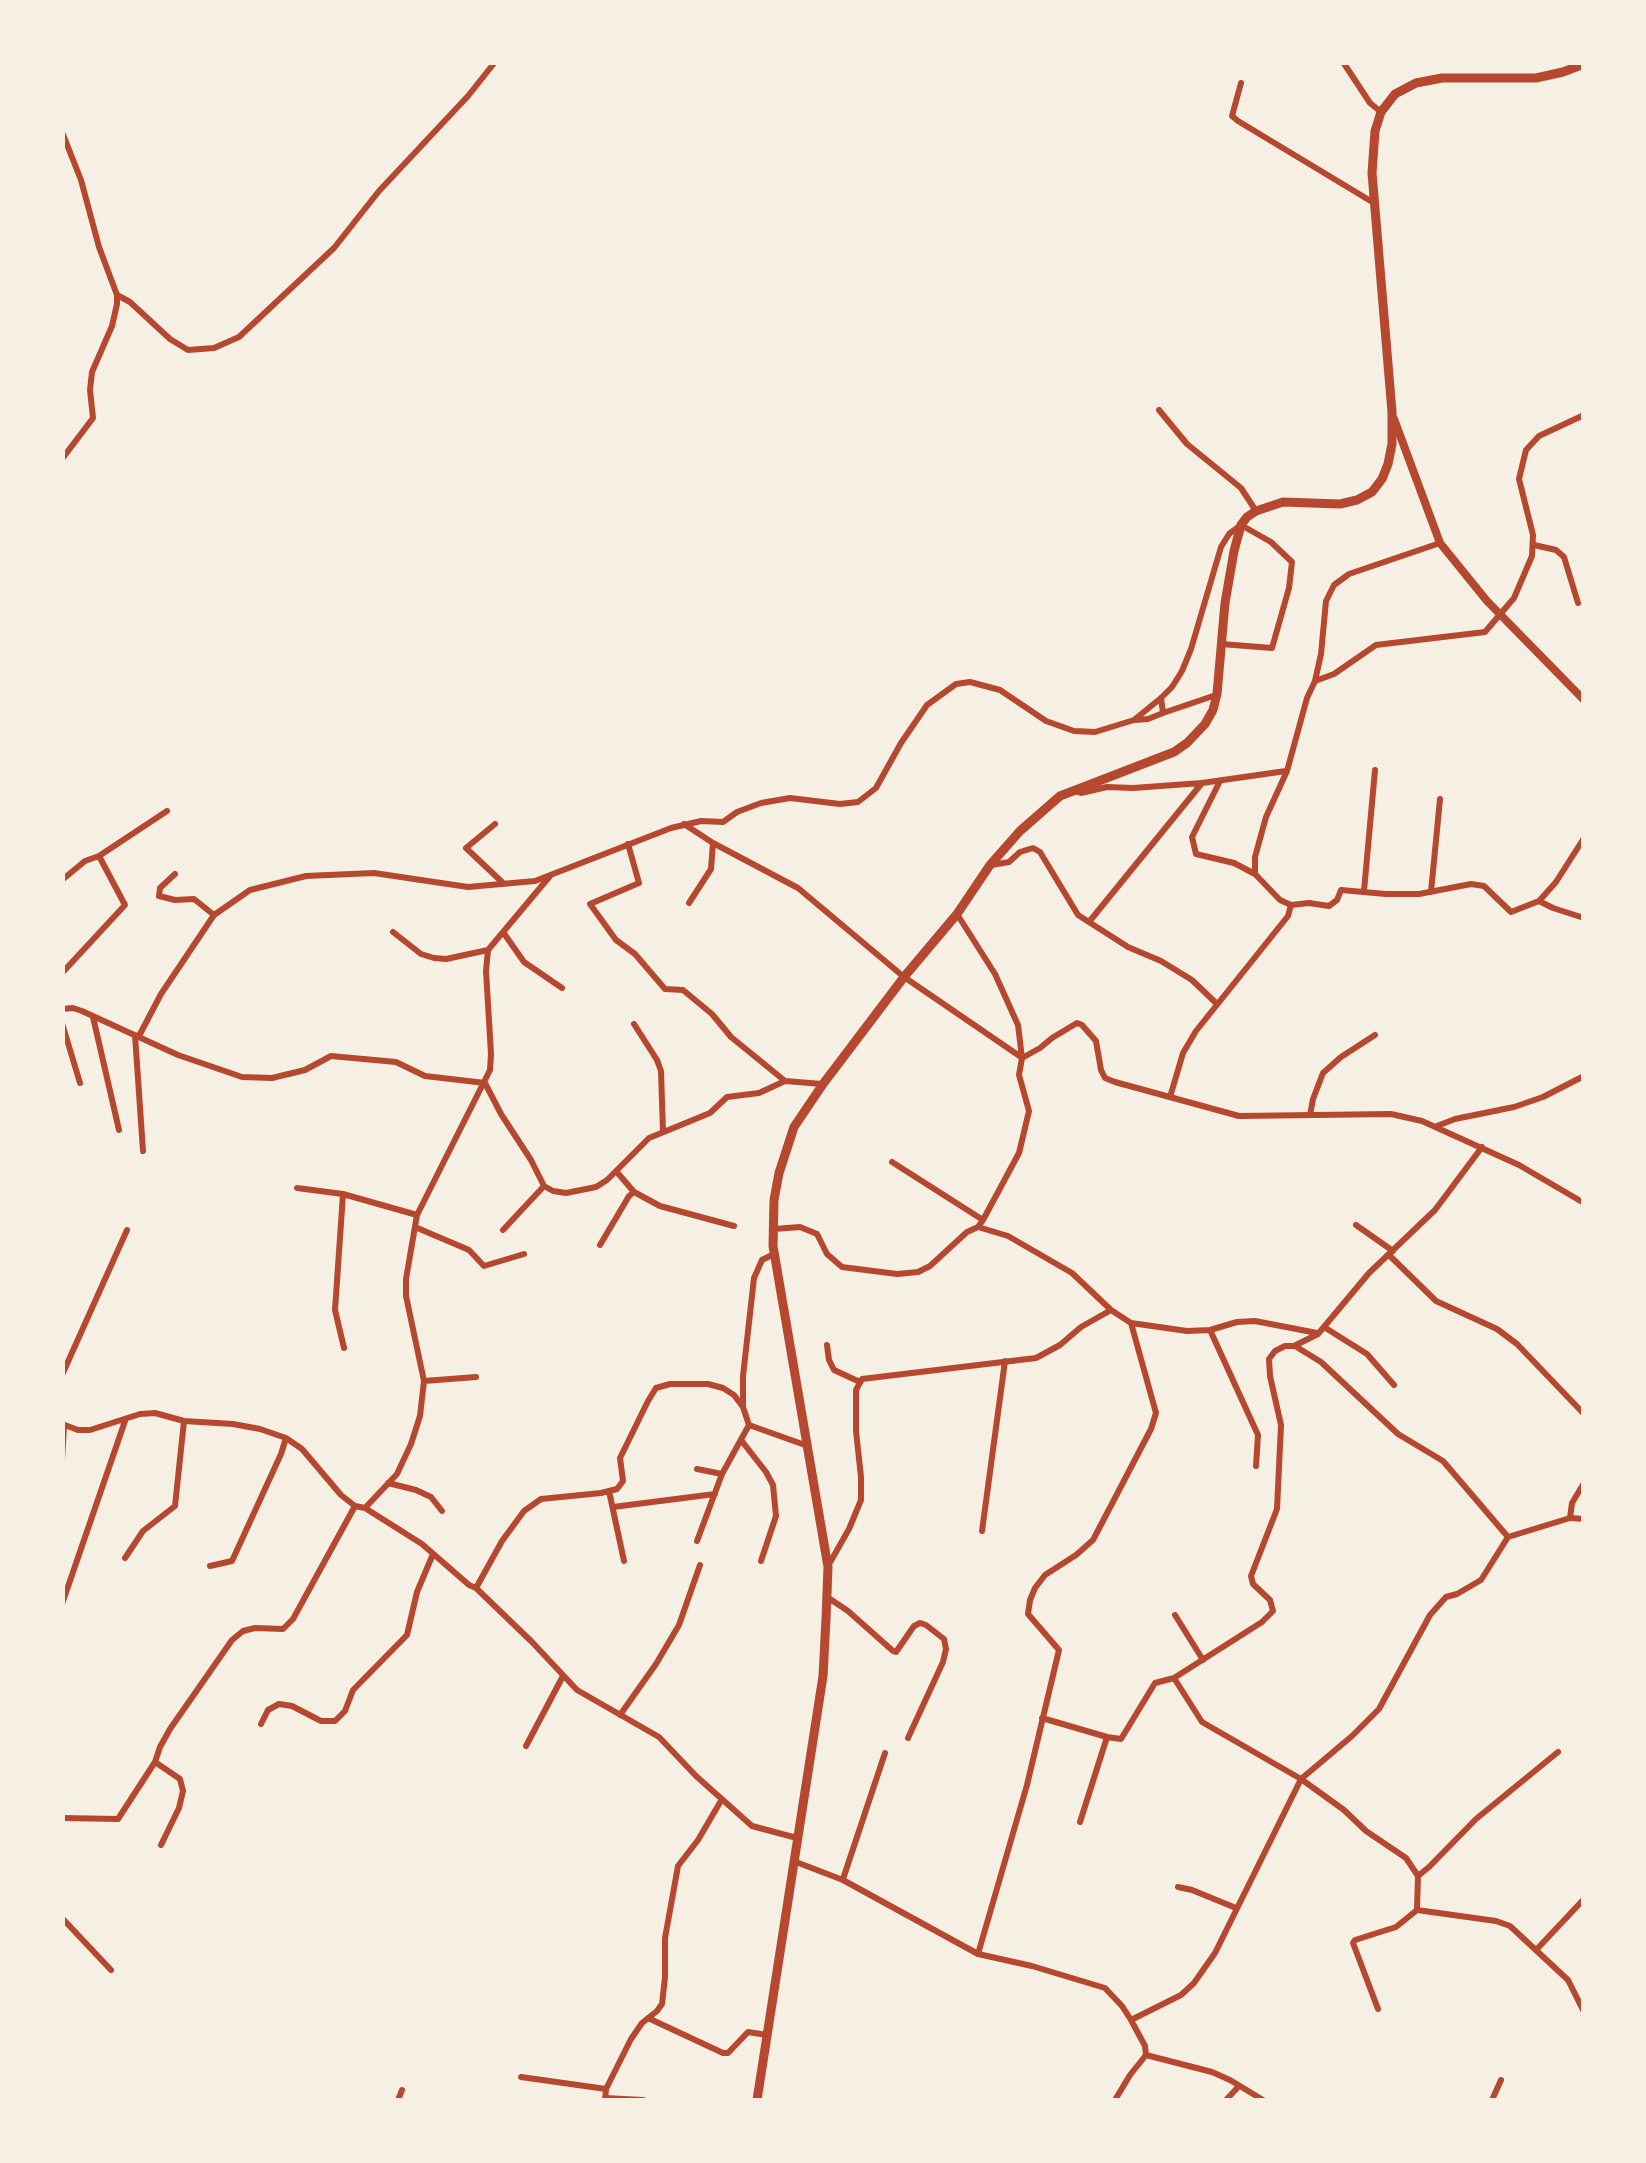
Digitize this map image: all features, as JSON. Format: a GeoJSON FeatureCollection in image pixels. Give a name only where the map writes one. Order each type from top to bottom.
{"type":"FeatureCollection","features":[{"type":"Feature","properties":{"kind":"main road"},"geometry":{"type":"LineString","coordinates":[[756,2100],[824,1669],[827,1597],[828,1567],[772,1229],[774,1200],[794,1128],[904,977],[1020,830],[1060,796],[1174,752],[1205,724],[1217,694],[1225,603],[1242,525],[1256,511],[1283,502],[1340,504],[1356,500],[1372,492],[1382,478],[1392,444],[1392,412],[1372,174],[1374,131],[1381,112],[1395,94],[1416,83],[1442,78],[1536,78],[1584,64]]}},
{"type":"Feature","properties":{"kind":"street"},"geometry":{"type":"LineString","coordinates":[[117,295],[188,350],[214,348],[240,337],[334,248],[378,191],[495,62]]}},
{"type":"Feature","properties":{"kind":"street"},"geometry":{"type":"LineString","coordinates":[[1344,62],[1370,104],[1381,112]]}},
{"type":"Feature","properties":{"kind":"street"},"geometry":{"type":"LineString","coordinates":[[1241,83],[1232,116],[1374,203]]}},
{"type":"Feature","properties":{"kind":"street"},"geometry":{"type":"LineString","coordinates":[[62,132],[82,180],[118,304],[92,372],[93,418],[62,459]]}},
{"type":"Feature","properties":{"kind":"street"},"geometry":{"type":"LineString","coordinates":[[1159,410],[1187,444],[1241,488],[1256,511]]}},
{"type":"Feature","properties":{"kind":"street"},"geometry":{"type":"LineString","coordinates":[[1392,412],[1440,543],[1468,579],[1584,700]]}},
{"type":"Feature","properties":{"kind":"street"},"geometry":{"type":"LineString","coordinates":[[1316,681],[1334,674],[1376,645],[1485,632],[1502,615],[1524,578],[1534,544],[1520,479],[1526,450],[1539,436],[1584,415]]}},
{"type":"Feature","properties":{"kind":"street"},"geometry":{"type":"LineString","coordinates":[[1134,720],[1161,698],[1182,672],[1222,548],[1229,534],[1242,525],[1271,542],[1292,562],[1290,588],[1272,648],[1222,644]]}},
{"type":"Feature","properties":{"kind":"street"},"geometry":{"type":"LineString","coordinates":[[1254,874],[1266,817],[1287,771],[1307,698],[1316,681],[1326,601],[1334,585],[1349,574],[1440,543]]}},
{"type":"Feature","properties":{"kind":"street"},"geometry":{"type":"LineString","coordinates":[[1534,544],[1556,550],[1564,557],[1578,603]]}},
{"type":"Feature","properties":{"kind":"street"},"geometry":{"type":"LineString","coordinates":[[143,1151],[137,1036],[214,915],[250,890],[306,876],[374,873],[468,886],[535,881],[684,824],[723,822],[762,803],[790,798],[840,804],[858,802],[876,788],[928,705],[956,684],[970,682],[1000,690],[1046,721],[1074,731],[1095,732],[1148,719],[1217,694]]}},
{"type":"Feature","properties":{"kind":"street"},"geometry":{"type":"LineString","coordinates":[[1161,698],[1163,713]]}},
{"type":"Feature","properties":{"kind":"street"},"geometry":{"type":"LineString","coordinates":[[1364,891],[1375,770]]}},
{"type":"Feature","properties":{"kind":"street"},"geometry":{"type":"LineString","coordinates":[[1072,790],[1081,793],[1107,786],[1202,784],[1287,771]]}},
{"type":"Feature","properties":{"kind":"street"},"geometry":{"type":"LineString","coordinates":[[1220,781],[1192,837],[1196,854],[1234,863],[1254,874],[1280,900],[1291,905],[1329,906],[1341,890],[1431,892],[1470,884],[1484,886],[1511,912],[1539,901],[1584,838]]}},
{"type":"Feature","properties":{"kind":"street"},"geometry":{"type":"LineString","coordinates":[[1089,922],[1202,784]]}},
{"type":"Feature","properties":{"kind":"street"},"geometry":{"type":"LineString","coordinates":[[1431,892],[1440,799]]}},
{"type":"Feature","properties":{"kind":"street"},"geometry":{"type":"LineString","coordinates":[[62,880],[166,810]]}},
{"type":"Feature","properties":{"kind":"street"},"geometry":{"type":"LineString","coordinates":[[495,824],[466,848],[503,883]]}},
{"type":"Feature","properties":{"kind":"street"},"geometry":{"type":"LineString","coordinates":[[684,824],[798,888],[863,946],[1022,1058]]}},
{"type":"Feature","properties":{"kind":"street"},"geometry":{"type":"LineString","coordinates":[[689,903],[711,869],[713,843]]}},
{"type":"Feature","properties":{"kind":"street"},"geometry":{"type":"LineString","coordinates":[[628,844],[639,883],[590,904],[616,940],[635,954],[665,990],[684,990],[731,1037],[785,1081]]}},
{"type":"Feature","properties":{"kind":"street"},"geometry":{"type":"LineString","coordinates":[[990,865],[1010,862],[1020,852],[1033,848],[1040,852],[1078,914],[1128,947],[1162,961],[1192,980],[1218,1004]]}},
{"type":"Feature","properties":{"kind":"street"},"geometry":{"type":"LineString","coordinates":[[62,973],[125,905],[99,856]]}},
{"type":"Feature","properties":{"kind":"street"},"geometry":{"type":"LineString","coordinates":[[175,874],[160,888],[159,896],[194,900],[214,915]]}},
{"type":"Feature","properties":{"kind":"street"},"geometry":{"type":"LineString","coordinates":[[365,1508],[397,1474],[420,1416],[424,1381],[406,1279],[417,1215],[490,1070],[488,950],[551,875]]}},
{"type":"Feature","properties":{"kind":"street"},"geometry":{"type":"LineString","coordinates":[[1539,901],[1584,918]]}},
{"type":"Feature","properties":{"kind":"street"},"geometry":{"type":"LineString","coordinates":[[1170,1097],[1183,1053],[1196,1032],[1288,916],[1291,905]]}},
{"type":"Feature","properties":{"kind":"street"},"geometry":{"type":"LineString","coordinates":[[772,1229],[800,1226],[817,1234],[827,1254],[842,1266],[898,1274],[930,1266],[981,1224],[1019,1153],[1029,1111],[1019,1075],[1022,1058],[1018,1025],[1003,989],[957,914]]}},
{"type":"Feature","properties":{"kind":"street"},"geometry":{"type":"LineString","coordinates":[[393,932],[421,954],[434,958],[488,950]]}},
{"type":"Feature","properties":{"kind":"street"},"geometry":{"type":"LineString","coordinates":[[504,932],[524,962],[562,988]]}},
{"type":"Feature","properties":{"kind":"street"},"geometry":{"type":"LineString","coordinates":[[62,1010],[73,1008],[242,1078],[272,1078],[305,1070],[331,1056],[396,1062],[424,1076],[485,1083]]}},
{"type":"Feature","properties":{"kind":"street"},"geometry":{"type":"LineString","coordinates":[[93,1017],[119,1130]]}},
{"type":"Feature","properties":{"kind":"street"},"geometry":{"type":"LineString","coordinates":[[62,1023],[80,1083]]}},
{"type":"Feature","properties":{"kind":"street"},"geometry":{"type":"LineString","coordinates":[[1022,1058],[1077,1023],[1096,1041],[1105,1078],[1239,1116],[1391,1114],[1422,1121],[1519,1165],[1584,1203]]}},
{"type":"Feature","properties":{"kind":"street"},"geometry":{"type":"LineString","coordinates":[[634,1024],[662,1071],[663,1132]]}},
{"type":"Feature","properties":{"kind":"street"},"geometry":{"type":"LineString","coordinates":[[1310,1115],[1324,1073],[1375,1035]]}},
{"type":"Feature","properties":{"kind":"street"},"geometry":{"type":"LineString","coordinates":[[1436,1127],[1544,1097],[1584,1076]]}},
{"type":"Feature","properties":{"kind":"street"},"geometry":{"type":"LineString","coordinates":[[485,1083],[544,1186],[553,1191],[596,1187],[648,1138],[710,1113],[727,1097],[759,1093],[785,1081],[823,1084]]}},
{"type":"Feature","properties":{"kind":"street"},"geometry":{"type":"LineString","coordinates":[[1042,1718],[1120,1739],[1155,1684],[1204,1660],[1274,1611],[1270,1600],[1251,1580],[1250,1572],[1278,1508],[1280,1425],[1269,1359],[1275,1351],[1294,1346],[1321,1330],[1369,1273],[1434,1210],[1482,1147]]}},
{"type":"Feature","properties":{"kind":"street"},"geometry":{"type":"LineString","coordinates":[[892,1162],[981,1224],[1072,1273],[1130,1323],[1187,1331],[1255,1321],[1321,1330],[1367,1354],[1394,1385]]}},
{"type":"Feature","properties":{"kind":"street"},"geometry":{"type":"LineString","coordinates":[[616,1171],[634,1192],[660,1206],[734,1226]]}},
{"type":"Feature","properties":{"kind":"street"},"geometry":{"type":"LineString","coordinates":[[503,1230],[544,1186]]}},
{"type":"Feature","properties":{"kind":"street"},"geometry":{"type":"LineString","coordinates":[[297,1188],[344,1194],[417,1215]]}},
{"type":"Feature","properties":{"kind":"street"},"geometry":{"type":"LineString","coordinates":[[600,1245],[634,1192]]}},
{"type":"Feature","properties":{"kind":"street"},"geometry":{"type":"LineString","coordinates":[[344,1194],[335,1310],[344,1348]]}},
{"type":"Feature","properties":{"kind":"street"},"geometry":{"type":"LineString","coordinates":[[1356,1225],[1391,1253],[1436,1301],[1517,1344],[1584,1414]]}},
{"type":"Feature","properties":{"kind":"street"},"geometry":{"type":"LineString","coordinates":[[415,1226],[469,1250],[484,1266],[524,1254]]}},
{"type":"Feature","properties":{"kind":"street"},"geometry":{"type":"LineString","coordinates":[[62,1375],[128,1230]]}},
{"type":"Feature","properties":{"kind":"street"},"geometry":{"type":"LineString","coordinates":[[697,1542],[722,1474],[748,1425],[743,1407],[743,1376],[754,1278],[762,1260],[774,1254]]}},
{"type":"Feature","properties":{"kind":"street"},"geometry":{"type":"LineString","coordinates":[[828,1567],[861,1500],[856,1390],[862,1378],[1036,1358],[1111,1310]]}},
{"type":"Feature","properties":{"kind":"street"},"geometry":{"type":"LineString","coordinates":[[978,1954],[1027,1785],[1058,1650],[1028,1614],[1030,1600],[1045,1575],[1094,1540],[1156,1413],[1130,1323]]}},
{"type":"Feature","properties":{"kind":"street"},"geometry":{"type":"LineString","coordinates":[[1210,1330],[1258,1434],[1256,1466]]}},
{"type":"Feature","properties":{"kind":"street"},"geometry":{"type":"LineString","coordinates":[[827,1345],[834,1370],[860,1382]]}},
{"type":"Feature","properties":{"kind":"street"},"geometry":{"type":"LineString","coordinates":[[1294,1346],[1321,1362],[1398,1434],[1443,1462],[1508,1537]]}},
{"type":"Feature","properties":{"kind":"street"},"geometry":{"type":"LineString","coordinates":[[982,1530],[1006,1361]]}},
{"type":"Feature","properties":{"kind":"street"},"geometry":{"type":"LineString","coordinates":[[424,1381],[476,1377]]}},
{"type":"Feature","properties":{"kind":"street"},"geometry":{"type":"LineString","coordinates":[[476,1588],[502,1541],[524,1511],[541,1499],[618,1489],[623,1481],[620,1458],[656,1388],[708,1384],[734,1395],[743,1407]]}},
{"type":"Feature","properties":{"kind":"street"},"geometry":{"type":"LineString","coordinates":[[62,1461],[63,1425],[90,1430],[140,1414],[233,1424],[286,1438],[302,1449],[355,1506],[365,1508],[422,1544],[476,1588],[577,1690],[659,1738],[752,1826],[798,1838]]}},
{"type":"Feature","properties":{"kind":"street"},"geometry":{"type":"LineString","coordinates":[[62,1604],[126,1419]]}},
{"type":"Feature","properties":{"kind":"street"},"geometry":{"type":"LineString","coordinates":[[125,1558],[143,1531],[175,1506],[184,1421]]}},
{"type":"Feature","properties":{"kind":"street"},"geometry":{"type":"LineString","coordinates":[[748,1425],[806,1445]]}},
{"type":"Feature","properties":{"kind":"street"},"geometry":{"type":"LineString","coordinates":[[210,1566],[232,1561],[286,1438]]}},
{"type":"Feature","properties":{"kind":"street"},"geometry":{"type":"LineString","coordinates":[[741,1440],[773,1485],[776,1516],[760,1560]]}},
{"type":"Feature","properties":{"kind":"street"},"geometry":{"type":"LineString","coordinates":[[697,1469],[722,1474]]}},
{"type":"Feature","properties":{"kind":"street"},"geometry":{"type":"LineString","coordinates":[[388,1483],[431,1497],[442,1512]]}},
{"type":"Feature","properties":{"kind":"street"},"geometry":{"type":"LineString","coordinates":[[1570,1518],[1572,1503],[1584,1483]]}},
{"type":"Feature","properties":{"kind":"street"},"geometry":{"type":"LineString","coordinates":[[609,1491],[624,1561]]}},
{"type":"Feature","properties":{"kind":"street"},"geometry":{"type":"LineString","coordinates":[[613,1507],[715,1494]]}},
{"type":"Feature","properties":{"kind":"street"},"geometry":{"type":"LineString","coordinates":[[62,1818],[118,1818],[155,1762],[170,1729],[232,1640],[254,1628],[283,1628],[292,1619],[355,1506]]}},
{"type":"Feature","properties":{"kind":"street"},"geometry":{"type":"LineString","coordinates":[[1131,2020],[1194,1983],[1215,1953],[1301,1778],[1379,1709],[1430,1615],[1446,1597],[1482,1580],[1508,1537],[1570,1518],[1584,1518]]}},
{"type":"Feature","properties":{"kind":"street"},"geometry":{"type":"LineString","coordinates":[[261,1724],[268,1710],[279,1704],[292,1706],[321,1721],[335,1721],[345,1710],[353,1690],[407,1636],[417,1592],[433,1554]]}},
{"type":"Feature","properties":{"kind":"street"},"geometry":{"type":"LineString","coordinates":[[620,1715],[679,1625],[700,1565]]}},
{"type":"Feature","properties":{"kind":"street"},"geometry":{"type":"LineString","coordinates":[[827,1597],[893,1651],[920,1624],[944,1639],[943,1662],[908,1738]]}},
{"type":"Feature","properties":{"kind":"street"},"geometry":{"type":"LineString","coordinates":[[1175,1615],[1204,1660]]}},
{"type":"Feature","properties":{"kind":"street"},"geometry":{"type":"LineString","coordinates":[[526,1746],[563,1676]]}},
{"type":"Feature","properties":{"kind":"street"},"geometry":{"type":"LineString","coordinates":[[1174,1678],[1202,1722],[1301,1778],[1406,1858],[1418,1876],[1418,1910]]}},
{"type":"Feature","properties":{"kind":"street"},"geometry":{"type":"LineString","coordinates":[[1080,1822],[1107,1737]]}},
{"type":"Feature","properties":{"kind":"street"},"geometry":{"type":"LineString","coordinates":[[843,1880],[886,1752]]}},
{"type":"Feature","properties":{"kind":"street"},"geometry":{"type":"LineString","coordinates":[[1418,1876],[1476,1819],[1558,1752]]}},
{"type":"Feature","properties":{"kind":"street"},"geometry":{"type":"LineString","coordinates":[[155,1762],[180,1779],[183,1791],[160,1845]]}},
{"type":"Feature","properties":{"kind":"street"},"geometry":{"type":"LineString","coordinates":[[605,2096],[636,2030],[662,2004],[664,1938],[678,1866],[722,1799]]}},
{"type":"Feature","properties":{"kind":"street"},"geometry":{"type":"LineString","coordinates":[[796,1862],[843,1880],[978,1954],[1105,1988],[1131,2020],[1146,2055],[1115,2100]]}},
{"type":"Feature","properties":{"kind":"street"},"geometry":{"type":"LineString","coordinates":[[1178,1888],[1236,1908]]}},
{"type":"Feature","properties":{"kind":"street"},"geometry":{"type":"LineString","coordinates":[[1536,1949],[1584,1899]]}},
{"type":"Feature","properties":{"kind":"street"},"geometry":{"type":"LineString","coordinates":[[1378,2009],[1353,1943],[1396,1926],[1418,1910],[1510,1926],[1568,1980],[1584,2012]]}},
{"type":"Feature","properties":{"kind":"street"},"geometry":{"type":"LineString","coordinates":[[62,1918],[111,1970]]}},
{"type":"Feature","properties":{"kind":"street"},"geometry":{"type":"LineString","coordinates":[[648,2018],[723,2054],[748,2032],[767,2035]]}},
{"type":"Feature","properties":{"kind":"street"},"geometry":{"type":"LineString","coordinates":[[1146,2055],[1212,2072],[1263,2100]]}},
{"type":"Feature","properties":{"kind":"street"},"geometry":{"type":"LineString","coordinates":[[521,2077],[605,2096],[643,2100]]}},
{"type":"Feature","properties":{"kind":"street"},"geometry":{"type":"LineString","coordinates":[[1492,2100],[1502,2080]]}},
{"type":"Feature","properties":{"kind":"street"},"geometry":{"type":"LineString","coordinates":[[1226,2100],[1239,2086]]}},
{"type":"Feature","properties":{"kind":"street"},"geometry":{"type":"LineString","coordinates":[[398,2100],[402,2090]]}}]}
